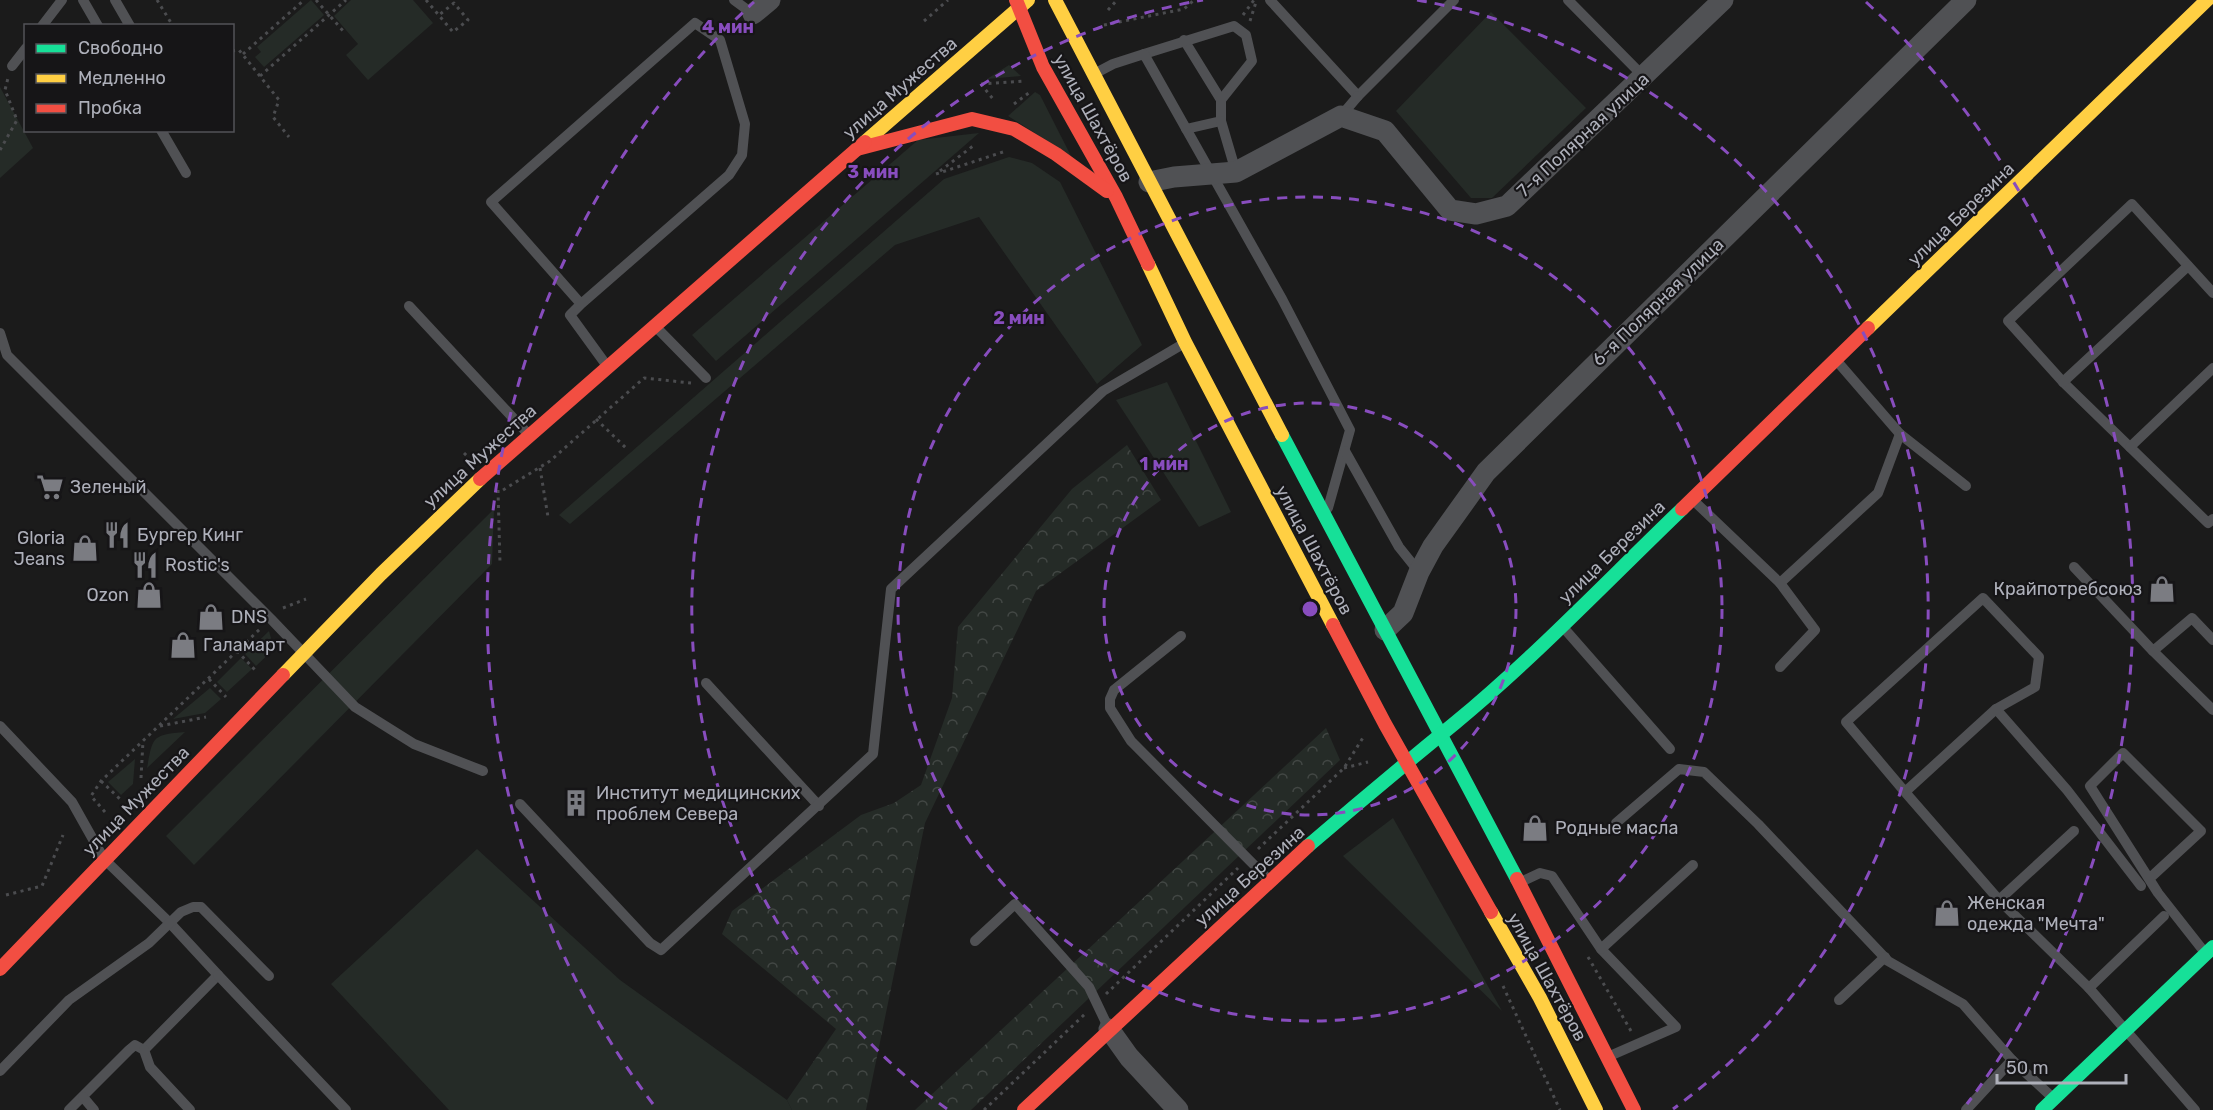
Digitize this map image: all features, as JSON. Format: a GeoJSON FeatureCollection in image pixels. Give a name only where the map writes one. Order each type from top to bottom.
{"type":"FeatureCollection","features":[{"type":"Feature","properties":{"kind":"main road","name":"улица Шахтёров"},"geometry":{"type":"LineString","coordinates":[[1055,0],[1092,75],[1519,883],[1634,1110]]}},
{"type":"Feature","properties":{"kind":"main road","name":"улица Березина"},"geometry":{"type":"LineString","coordinates":[[1024,1110],[1270,881],[1407,760],[1441,735],[1561,626],[2207,0]]}},
{"type":"Feature","properties":{"kind":"main road","name":"улица Шахтёров"},"geometry":{"type":"LineString","coordinates":[[1021,2],[1043,67],[1116,197],[1185,342],[1407,760],[1539,998],[1596,1110]]}},
{"type":"Feature","properties":{"kind":"main road","name":"улица Мужества"},"geometry":{"type":"LineString","coordinates":[[0,969],[104,859],[415,541],[528,435],[857,149],[1021,2]]}},
{"type":"Feature","properties":{"kind":"main road"},"geometry":{"type":"LineString","coordinates":[[857,149],[944,124],[972,119],[1014,129],[1056,154],[1116,197]]}},
{"type":"Feature","properties":{"kind":"main road"},"geometry":{"type":"LineString","coordinates":[[2042,1110],[2210,951]]}},
{"type":"Feature","properties":{"kind":"street"},"geometry":{"type":"LineString","coordinates":[[753,14],[770,0]]}},
{"type":"Feature","properties":{"kind":"street","name":"6-я Полярная улица"},"geometry":{"type":"LineString","coordinates":[[1385,630],[1403,613],[1419,572],[1486,472],[1966,0]]}},
{"type":"Feature","properties":{"kind":"street","name":"7-я Полярная улица"},"geometry":{"type":"LineString","coordinates":[[1341,116],[1385,131],[1449,210],[1476,214],[1507,206],[1644,77],[1714,3]]}},
{"type":"Feature","properties":{"kind":"street"},"geometry":{"type":"LineString","coordinates":[[1149,182],[1174,177],[1236,172],[1341,116]]}},
{"type":"Feature","properties":{"kind":"street"},"geometry":{"type":"LineString","coordinates":[[1109,1029],[1130,1057],[1178,1110]]}},
{"type":"Feature","properties":{"kind":"lane"},"geometry":{"type":"LineString","coordinates":[[44,24],[62,0]]}},
{"type":"Feature","properties":{"kind":"lane"},"geometry":{"type":"LineString","coordinates":[[82,0],[97,24]]}},
{"type":"Feature","properties":{"kind":"lane"},"geometry":{"type":"LineString","coordinates":[[115,0],[129,24]]}},
{"type":"Feature","properties":{"kind":"lane"},"geometry":{"type":"LineString","coordinates":[[734,0],[753,14]]}},
{"type":"Feature","properties":{"kind":"lane"},"geometry":{"type":"LineString","coordinates":[[1270,0],[1358,96]]}},
{"type":"Feature","properties":{"kind":"lane"},"geometry":{"type":"LineString","coordinates":[[1341,116],[1454,0]]}},
{"type":"Feature","properties":{"kind":"lane"},"geometry":{"type":"LineString","coordinates":[[1571,1],[1644,77]]}},
{"type":"Feature","properties":{"kind":"lane"},"geometry":{"type":"LineString","coordinates":[[581,304],[491,202],[695,23],[720,40],[745,124],[742,155],[729,175],[570,315],[608,366]]}},
{"type":"Feature","properties":{"kind":"lane"},"geometry":{"type":"LineString","coordinates":[[1092,75],[1113,64],[1234,26],[1246,35],[1252,61],[1221,100]]}},
{"type":"Feature","properties":{"kind":"lane"},"geometry":{"type":"LineString","coordinates":[[1184,40],[1221,100],[1221,121],[1236,172]]}},
{"type":"Feature","properties":{"kind":"lane"},"geometry":{"type":"LineString","coordinates":[[12,66],[24,51]]}},
{"type":"Feature","properties":{"kind":"lane"},"geometry":{"type":"LineString","coordinates":[[1144,54],[1213,174],[1350,430],[1325,516]]}},
{"type":"Feature","properties":{"kind":"lane"},"geometry":{"type":"LineString","coordinates":[[1186,129],[1221,121]]}},
{"type":"Feature","properties":{"kind":"lane"},"geometry":{"type":"LineString","coordinates":[[162,132],[186,173]]}},
{"type":"Feature","properties":{"kind":"lane"},"geometry":{"type":"LineString","coordinates":[[2211,523],[2063,382],[2008,321],[2132,204],[2213,293]]}},
{"type":"Feature","properties":{"kind":"lane"},"geometry":{"type":"LineString","coordinates":[[2063,382],[2188,266]]}},
{"type":"Feature","properties":{"kind":"lane"},"geometry":{"type":"LineString","coordinates":[[409,306],[528,435]]}},
{"type":"Feature","properties":{"kind":"lane"},"geometry":{"type":"LineString","coordinates":[[654,326],[703,381]]}},
{"type":"Feature","properties":{"kind":"lane"},"geometry":{"type":"LineString","coordinates":[[0,333],[7,355],[355,707],[414,744],[483,771]]}},
{"type":"Feature","properties":{"kind":"lane"},"geometry":{"type":"LineString","coordinates":[[520,804],[650,943],[662,950],[873,754],[891,589],[1103,391],[1185,342]]}},
{"type":"Feature","properties":{"kind":"lane"},"geometry":{"type":"LineString","coordinates":[[1836,360],[1900,434],[1966,486]]}},
{"type":"Feature","properties":{"kind":"lane"},"geometry":{"type":"LineString","coordinates":[[2130,447],[2213,368]]}},
{"type":"Feature","properties":{"kind":"lane"},"geometry":{"type":"LineString","coordinates":[[1780,583],[1878,493],[1900,434]]}},
{"type":"Feature","properties":{"kind":"lane"},"geometry":{"type":"LineString","coordinates":[[1345,451],[1399,547],[1419,572]]}},
{"type":"Feature","properties":{"kind":"lane"},"geometry":{"type":"LineString","coordinates":[[1692,499],[1780,583],[1815,630],[1780,667]]}},
{"type":"Feature","properties":{"kind":"lane"},"geometry":{"type":"LineString","coordinates":[[2074,567],[2153,651],[2213,710]]}},
{"type":"Feature","properties":{"kind":"lane"},"geometry":{"type":"LineString","coordinates":[[1905,792],[1996,709],[2035,687],[2038,657],[1983,598],[1846,722],[1905,792],[1999,900],[2089,988],[2195,1110]]}},
{"type":"Feature","properties":{"kind":"lane"},"geometry":{"type":"LineString","coordinates":[[2153,651],[2192,618],[2213,640]]}},
{"type":"Feature","properties":{"kind":"lane"},"geometry":{"type":"LineString","coordinates":[[1561,626],[1670,749]]}},
{"type":"Feature","properties":{"kind":"lane"},"geometry":{"type":"LineString","coordinates":[[1181,636],[1114,690],[1110,699],[1110,708],[1131,741],[1270,881]]}},
{"type":"Feature","properties":{"kind":"lane"},"geometry":{"type":"LineString","coordinates":[[706,683],[819,806]]}},
{"type":"Feature","properties":{"kind":"lane"},"geometry":{"type":"LineString","coordinates":[[1996,709],[2146,882],[2181,926],[2210,951]]}},
{"type":"Feature","properties":{"kind":"lane"},"geometry":{"type":"LineString","coordinates":[[0,726],[72,802],[104,859],[169,922],[346,1110]]}},
{"type":"Feature","properties":{"kind":"lane"},"geometry":{"type":"LineString","coordinates":[[2123,753],[2201,831],[2146,882],[2090,786],[2123,753]]}},
{"type":"Feature","properties":{"kind":"lane"},"geometry":{"type":"LineString","coordinates":[[1616,823],[1678,770],[1704,772],[1758,824],[1885,957],[1963,1004],[2012,1060],[2054,1098]]}},
{"type":"Feature","properties":{"kind":"lane"},"geometry":{"type":"LineString","coordinates":[[1999,900],[2074,831]]}},
{"type":"Feature","properties":{"kind":"lane"},"geometry":{"type":"LineString","coordinates":[[1601,949],[1693,865]]}},
{"type":"Feature","properties":{"kind":"lane"},"geometry":{"type":"LineString","coordinates":[[1519,883],[1540,873],[1552,876],[1601,949],[1676,1027],[1609,1057]]}},
{"type":"Feature","properties":{"kind":"lane"},"geometry":{"type":"LineString","coordinates":[[975,941],[1015,904],[1089,987],[1109,1029]]}},
{"type":"Feature","properties":{"kind":"lane"},"geometry":{"type":"LineString","coordinates":[[0,1071],[69,1000],[148,943],[186,909],[201,907],[269,976]]}},
{"type":"Feature","properties":{"kind":"lane"},"geometry":{"type":"LineString","coordinates":[[2089,988],[2164,916]]}},
{"type":"Feature","properties":{"kind":"lane"},"geometry":{"type":"LineString","coordinates":[[1839,1000],[1885,957]]}},
{"type":"Feature","properties":{"kind":"lane"},"geometry":{"type":"LineString","coordinates":[[144,1050],[218,975]]}},
{"type":"Feature","properties":{"kind":"lane"},"geometry":{"type":"LineString","coordinates":[[69,1110],[135,1046],[144,1050],[150,1067],[190,1110]]}},
{"type":"Feature","properties":{"kind":"lane"},"geometry":{"type":"LineString","coordinates":[[1966,1110],[2012,1060]]}},
{"type":"Feature","properties":{"kind":"lane"},"geometry":{"type":"LineString","coordinates":[[83,1097],[94,1110]]}},
{"type":"Feature","properties":{"kind":"path"},"geometry":{"type":"LineString","coordinates":[[157,0],[171,24]]}},
{"type":"Feature","properties":{"kind":"path"},"geometry":{"type":"LineString","coordinates":[[243,54],[304,0]]}},
{"type":"Feature","properties":{"kind":"path"},"geometry":{"type":"LineString","coordinates":[[316,0],[344,32]]}},
{"type":"Feature","properties":{"kind":"path"},"geometry":{"type":"LineString","coordinates":[[260,76],[346,0]]}},
{"type":"Feature","properties":{"kind":"path"},"geometry":{"type":"LineString","coordinates":[[426,0],[453,32],[468,20],[454,3],[439,15]]}},
{"type":"Feature","properties":{"kind":"path"},"geometry":{"type":"LineString","coordinates":[[924,21],[948,0]]}},
{"type":"Feature","properties":{"kind":"path"},"geometry":{"type":"LineString","coordinates":[[1108,10],[1118,0]]}},
{"type":"Feature","properties":{"kind":"path"},"geometry":{"type":"LineString","coordinates":[[1104,26],[1184,9],[1194,0]]}},
{"type":"Feature","properties":{"kind":"path"},"geometry":{"type":"LineString","coordinates":[[1234,26],[1256,0]]}},
{"type":"Feature","properties":{"kind":"path"},"geometry":{"type":"LineString","coordinates":[[1246,35],[1256,0]]}},
{"type":"Feature","properties":{"kind":"path"},"geometry":{"type":"LineString","coordinates":[[234,51],[239,50],[243,54],[279,100],[273,117],[290,137]]}},
{"type":"Feature","properties":{"kind":"path"},"geometry":{"type":"LineString","coordinates":[[0,150],[17,120],[5,90],[12,66]]}},
{"type":"Feature","properties":{"kind":"path"},"geometry":{"type":"LineString","coordinates":[[981,84],[1026,81]]}},
{"type":"Feature","properties":{"kind":"path"},"geometry":{"type":"LineString","coordinates":[[1012,106],[1034,89]]}},
{"type":"Feature","properties":{"kind":"path"},"geometry":{"type":"LineString","coordinates":[[980,140],[936,174],[1009,150]]}},
{"type":"Feature","properties":{"kind":"path"},"geometry":{"type":"LineString","coordinates":[[500,563],[499,492],[540,468],[645,378],[703,381]]}},
{"type":"Feature","properties":{"kind":"path"},"geometry":{"type":"LineString","coordinates":[[596,419],[626,448]]}},
{"type":"Feature","properties":{"kind":"path"},"geometry":{"type":"LineString","coordinates":[[464,453],[471,460]]}},
{"type":"Feature","properties":{"kind":"path"},"geometry":{"type":"LineString","coordinates":[[540,468],[548,517]]}},
{"type":"Feature","properties":{"kind":"path"},"geometry":{"type":"LineString","coordinates":[[283,608],[306,599]]}},
{"type":"Feature","properties":{"kind":"path"},"geometry":{"type":"LineString","coordinates":[[105,812],[91,796],[101,781],[262,627]]}},
{"type":"Feature","properties":{"kind":"path"},"geometry":{"type":"LineString","coordinates":[[237,651],[255,670]]}},
{"type":"Feature","properties":{"kind":"path"},"geometry":{"type":"LineString","coordinates":[[208,679],[226,698]]}},
{"type":"Feature","properties":{"kind":"path"},"geometry":{"type":"LineString","coordinates":[[158,726],[206,717]]}},
{"type":"Feature","properties":{"kind":"path"},"geometry":{"type":"LineString","coordinates":[[984,1110],[1344,768],[1363,737]]}},
{"type":"Feature","properties":{"kind":"path"},"geometry":{"type":"LineString","coordinates":[[141,778],[143,740]]}},
{"type":"Feature","properties":{"kind":"path"},"geometry":{"type":"LineString","coordinates":[[1344,768],[1374,761]]}},
{"type":"Feature","properties":{"kind":"path"},"geometry":{"type":"LineString","coordinates":[[101,781],[120,799]]}},
{"type":"Feature","properties":{"kind":"path"},"geometry":{"type":"LineString","coordinates":[[6,895],[42,886],[63,835]]}},
{"type":"Feature","properties":{"kind":"path"},"geometry":{"type":"LineString","coordinates":[[1501,984],[1560,1110]]}},
{"type":"Feature","properties":{"kind":"green space"},"geometry":{"type":"Polygon","coordinates":[[[311,0],[324,15],[264,67],[255,57],[261,52],[257,47],[311,0]]]}},
{"type":"Feature","properties":{"kind":"green space"},"geometry":{"type":"Polygon","coordinates":[[[351,0],[413,0],[433,23],[368,80],[346,55],[358,44],[334,16],[351,0]]]}},
{"type":"Feature","properties":{"kind":"green space"},"geometry":{"type":"Polygon","coordinates":[[[1491,12],[1586,108],[1492,198],[1471,198],[1396,111],[1491,12]]]}},
{"type":"Feature","properties":{"kind":"green space"},"geometry":{"type":"Polygon","coordinates":[[[1009,65],[1021,76],[987,79],[1009,65]]]}},
{"type":"Feature","properties":{"kind":"green space"},"geometry":{"type":"Polygon","coordinates":[[[0,87],[33,148],[0,178],[0,87]]]}},
{"type":"Feature","properties":{"kind":"green space"},"geometry":{"type":"Polygon","coordinates":[[[1035,92],[1040,95],[1071,156],[1008,116],[1035,92]]]}},
{"type":"Feature","properties":{"kind":"green space"},"geometry":{"type":"Polygon","coordinates":[[[979,133],[716,361],[692,335],[918,140],[979,133]]]}},
{"type":"Feature","properties":{"kind":"green space"},"geometry":{"type":"Polygon","coordinates":[[[1009,157],[1032,163],[1060,182],[1142,345],[1097,384],[979,217],[895,245],[570,524],[559,515],[944,179],[1009,157]]]}},
{"type":"Feature","properties":{"kind":"green space"},"geometry":{"type":"Polygon","coordinates":[[[1167,382],[1231,512],[1199,527],[1116,400],[1167,382]]]}},
{"type":"Feature","properties":{"kind":"green space"},"geometry":{"type":"Polygon","coordinates":[[[1127,445],[1161,500],[1036,591],[925,823],[866,1110],[792,1110],[787,1100],[836,1029],[722,934],[732,911],[861,815],[894,803],[921,785],[952,698],[958,627],[1072,489],[1127,445]]]}},
{"type":"Feature","properties":{"kind":"green space"},"geometry":{"type":"Polygon","coordinates":[[[494,509],[492,564],[194,865],[166,836],[494,509]]]}},
{"type":"Feature","properties":{"kind":"green space"},"geometry":{"type":"Polygon","coordinates":[[[269,631],[274,649],[256,666],[245,654],[269,631]]]}},
{"type":"Feature","properties":{"kind":"green space"},"geometry":{"type":"Polygon","coordinates":[[[241,658],[252,669],[227,692],[217,682],[241,658]]]}},
{"type":"Feature","properties":{"kind":"green space"},"geometry":{"type":"Polygon","coordinates":[[[210,688],[221,699],[205,713],[173,719],[210,688]]]}},
{"type":"Feature","properties":{"kind":"green space"},"geometry":{"type":"Polygon","coordinates":[[[1326,728],[1340,760],[971,1110],[915,1110],[1326,728]]]}},
{"type":"Feature","properties":{"kind":"green space"},"geometry":{"type":"Polygon","coordinates":[[[185,732],[147,768],[151,749],[156,739],[166,734],[185,732]]]}},
{"type":"Feature","properties":{"kind":"green space"},"geometry":{"type":"Polygon","coordinates":[[[135,759],[133,784],[121,795],[108,782],[135,759]]]}},
{"type":"Feature","properties":{"kind":"green space"},"geometry":{"type":"Polygon","coordinates":[[[1393,818],[1502,1011],[1343,856],[1393,818]]]}},
{"type":"Feature","properties":{"kind":"green space"},"geometry":{"type":"Polygon","coordinates":[[[477,849],[620,980],[787,1100],[792,1110],[449,1110],[331,984],[477,849]]]}},
{"type":"Feature","properties":{"kind":"traffic: fast"},"geometry":{"type":"LineString","coordinates":[[1282,435],[1517,879]]}},
{"type":"Feature","properties":{"kind":"traffic: fast"},"geometry":{"type":"LineString","coordinates":[[1308,846],[1514,672],[1682,509]]}},
{"type":"Feature","properties":{"kind":"traffic: fast"},"geometry":{"type":"LineString","coordinates":[[2042,1110],[2213,947]]}},
{"type":"Feature","properties":{"kind":"traffic: slow"},"geometry":{"type":"LineString","coordinates":[[865,142],[1028,0]]}},
{"type":"Feature","properties":{"kind":"traffic: slow"},"geometry":{"type":"LineString","coordinates":[[1055,0],[1282,435]]}},
{"type":"Feature","properties":{"kind":"traffic: slow"},"geometry":{"type":"LineString","coordinates":[[1868,328],[2207,0]]}},
{"type":"Feature","properties":{"kind":"traffic: slow"},"geometry":{"type":"LineString","coordinates":[[1148,264],[1185,342],[1333,625]]}},
{"type":"Feature","properties":{"kind":"traffic: slow"},"geometry":{"type":"LineString","coordinates":[[283,675],[381,574],[480,479]]}},
{"type":"Feature","properties":{"kind":"traffic: slow"},"geometry":{"type":"LineString","coordinates":[[1491,912],[1540,998],[1596,1110]]}},
{"type":"Feature","properties":{"kind":"traffic: jam"},"geometry":{"type":"LineString","coordinates":[[1016,0],[1043,67],[1116,197],[1148,264]]}},
{"type":"Feature","properties":{"kind":"traffic: jam"},"geometry":{"type":"LineString","coordinates":[[857,149],[972,119],[1014,129],[1056,154],[1107,191]]}},
{"type":"Feature","properties":{"kind":"traffic: jam"},"geometry":{"type":"LineString","coordinates":[[480,479],[865,142]]}},
{"type":"Feature","properties":{"kind":"traffic: jam"},"geometry":{"type":"LineString","coordinates":[[1682,509],[1868,328]]}},
{"type":"Feature","properties":{"kind":"traffic: jam"},"geometry":{"type":"LineString","coordinates":[[1333,625],[1385,724],[1491,912]]}},
{"type":"Feature","properties":{"kind":"traffic: jam"},"geometry":{"type":"LineString","coordinates":[[0,969],[283,675]]}},
{"type":"Feature","properties":{"kind":"traffic: jam"},"geometry":{"type":"LineString","coordinates":[[1024,1110],[1308,846]]}},
{"type":"Feature","properties":{"kind":"traffic: jam"},"geometry":{"type":"LineString","coordinates":[[1517,879],[1634,1110]]}},
{"type":"Feature","properties":{"kind":"place","name":"Зеленый"},"geometry":{"type":"Point","coordinates":[50,487]}},
{"type":"Feature","properties":{"kind":"place","name":"Бургер Кинг"},"geometry":{"type":"Point","coordinates":[117,535]}},
{"type":"Feature","properties":{"kind":"place","name":"Gloria Jeans"},"geometry":{"type":"Point","coordinates":[85,548]}},
{"type":"Feature","properties":{"kind":"place","name":"Rostic's"},"geometry":{"type":"Point","coordinates":[145,565]}},
{"type":"Feature","properties":{"kind":"place","name":"Крайпотребсоюз"},"geometry":{"type":"Point","coordinates":[2162,589]}},
{"type":"Feature","properties":{"kind":"place","name":"Ozon"},"geometry":{"type":"Point","coordinates":[149,595]}},
{"type":"Feature","properties":{"kind":"place","name":"DNS"},"geometry":{"type":"Point","coordinates":[211,617]}},
{"type":"Feature","properties":{"kind":"place","name":"Галамарт"},"geometry":{"type":"Point","coordinates":[183,645]}},
{"type":"Feature","properties":{"kind":"place","name":"Институт медицинских проблем Севера"},"geometry":{"type":"Point","coordinates":[576,803]}},
{"type":"Feature","properties":{"kind":"place","name":"Родные масла"},"geometry":{"type":"Point","coordinates":[1535,828]}},
{"type":"Feature","properties":{"kind":"place","name":"Женская одежда \"Мечта\""},"geometry":{"type":"Point","coordinates":[1947,913]}}]}
